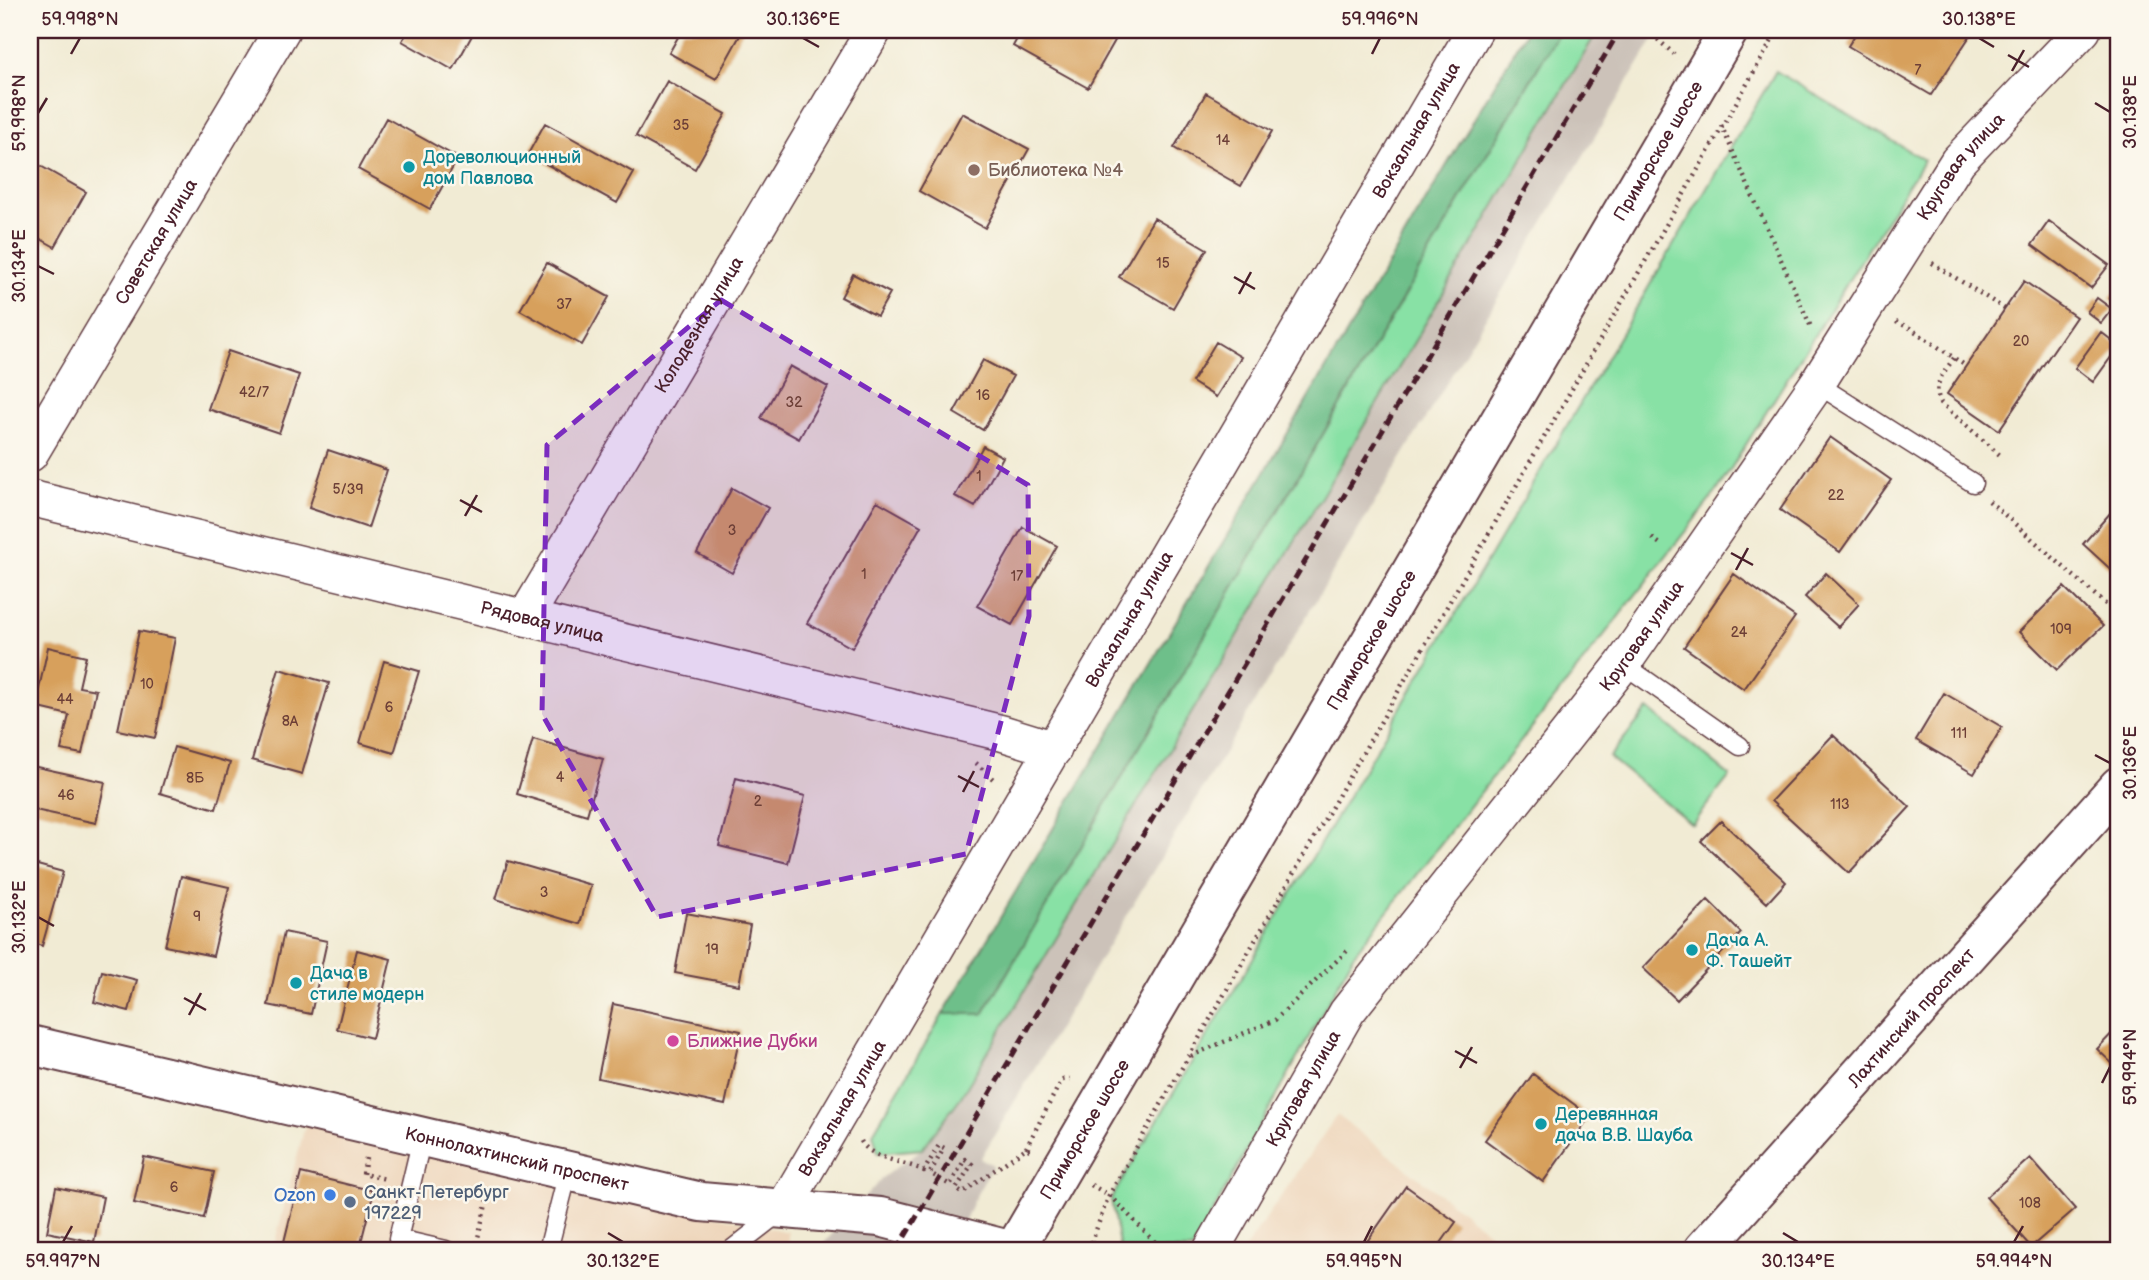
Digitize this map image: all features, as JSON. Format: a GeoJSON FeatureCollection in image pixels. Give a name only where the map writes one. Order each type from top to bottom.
{"type":"FeatureCollection","features":[{"type":"Feature","properties":{"kind":"main road","name":"Приморское шоссе"},"geometry":{"type":"LineString","coordinates":[[1012,1250],[1730,30]]}},
{"type":"Feature","properties":{"kind":"main road","name":"Лахтинский проспект"},"geometry":{"type":"LineString","coordinates":[[1703,1250],[2119,786]]}},
{"type":"Feature","properties":{"kind":"main road","name":"Коннолахтинский проспект"},"geometry":{"type":"LineString","coordinates":[[30,1045],[701,1202],[880,1217],[1012,1250]]}},
{"type":"Feature","properties":{"kind":"street","name":"Советская улица"},"geometry":{"type":"LineString","coordinates":[[30,454],[282,30]]}},
{"type":"Feature","properties":{"kind":"street","name":"Колодезная улица"},"geometry":{"type":"LineString","coordinates":[[525,618],[874,30]]}},
{"type":"Feature","properties":{"kind":"street","name":"Вокзальная улица"},"geometry":{"type":"LineString","coordinates":[[783,1209],[1475,30]]}},
{"type":"Feature","properties":{"kind":"street","name":"Круговая улица"},"geometry":{"type":"LineString","coordinates":[[1210,1250],[1346,1012],[1623,664],[1823,375],[1958,160],[2083,30]]}},
{"type":"Feature","properties":{"kind":"street","name":"Рядовая улица"},"geometry":{"type":"LineString","coordinates":[[30,498],[1002,733],[1054,749]]}},
{"type":"Feature","properties":{"kind":"lane"},"geometry":{"type":"LineString","coordinates":[[1823,375],[1973,483]]}},
{"type":"Feature","properties":{"kind":"lane"},"geometry":{"type":"LineString","coordinates":[[1623,664],[1740,746]]}},
{"type":"Feature","properties":{"kind":"lane"},"geometry":{"type":"LineString","coordinates":[[422,1138],[398,1240],[446,1250]]}},
{"type":"Feature","properties":{"kind":"lane"},"geometry":{"type":"LineString","coordinates":[[548,1250],[568,1172]]}},
{"type":"Feature","properties":{"kind":"lane"},"geometry":{"type":"LineString","coordinates":[[731,1250],[783,1209]]}},
{"type":"Feature","properties":{"kind":"path"},"geometry":{"type":"LineString","coordinates":[[1089,1249],[1109,1195],[1721,125],[1778,30]]}},
{"type":"Feature","properties":{"kind":"path"},"geometry":{"type":"LineString","coordinates":[[1721,125],[1823,375]]}},
{"type":"Feature","properties":{"kind":"path"},"geometry":{"type":"LineString","coordinates":[[1905,244],[2005,309]]}},
{"type":"Feature","properties":{"kind":"path"},"geometry":{"type":"LineString","coordinates":[[1863,312],[1910,328],[1966,366]]}},
{"type":"Feature","properties":{"kind":"path"},"geometry":{"type":"LineString","coordinates":[[1954,358],[1937,384],[1936,393],[1941,402],[2001,456]]}},
{"type":"Feature","properties":{"kind":"path"},"geometry":{"type":"LineString","coordinates":[[1973,483],[1980,493],[2119,616]]}},
{"type":"Feature","properties":{"kind":"path"},"geometry":{"type":"LineString","coordinates":[[1190,1057],[1275,1020],[1357,942]]}},
{"type":"Feature","properties":{"kind":"path"},"geometry":{"type":"LineString","coordinates":[[864,1147],[924,1171],[939,1145],[944,1148],[930,1173],[950,1185],[965,1159],[972,1164],[956,1189],[962,1193],[1026,1148],[1058,1087],[1063,1080],[1070,1079]]}},
{"type":"Feature","properties":{"kind":"path"},"geometry":{"type":"LineString","coordinates":[[1026,1148],[1033,1152]]}},
{"type":"Feature","properties":{"kind":"path"},"geometry":{"type":"LineString","coordinates":[[367,1158],[363,1174],[389,1179]]}},
{"type":"Feature","properties":{"kind":"path"},"geometry":{"type":"LineString","coordinates":[[1080,1179],[1109,1195],[1163,1250]]}},
{"type":"Feature","properties":{"kind":"path"},"geometry":{"type":"LineString","coordinates":[[475,1250],[492,1180]]}},
{"type":"Feature","properties":{"kind":"highlighted area"},"geometry":{"type":"Polygon","coordinates":[[[721,300],[1028,485],[1029,616],[966,854],[657,917],[542,714],[547,445],[721,300]]]}},
{"type":"Feature","properties":{"kind":"shaded area"},"geometry":{"type":"Polygon","coordinates":[[[1598,30],[1659,30],[980,1159],[993,1165],[972,1203],[953,1250],[818,1250],[883,1177],[922,1149],[961,1097],[1428,319],[1598,30]]]}},
{"type":"Feature","properties":{"kind":"shaded area"},"geometry":{"type":"Polygon","coordinates":[[[1337,1115],[1512,1250],[1244,1250],[1337,1115]]]}},
{"type":"Feature","properties":{"kind":"shaded area"},"geometry":{"type":"Polygon","coordinates":[[[306,1122],[788,1232],[788,1250],[273,1250],[306,1122]]]}},
{"type":"Feature","properties":{"kind":"green space"},"geometry":{"type":"Polygon","coordinates":[[[1527,30],[1560,30],[983,1014],[943,1014],[1527,30]]]}},
{"type":"Feature","properties":{"kind":"green space"},"geometry":{"type":"Polygon","coordinates":[[[1560,30],[1598,30],[1428,319],[961,1097],[922,1149],[878,1153],[873,1133],[943,1014],[983,1014],[1560,30]]]}},
{"type":"Feature","properties":{"kind":"green space"},"geometry":{"type":"Polygon","coordinates":[[[1776,71],[1924,160],[1717,491],[1355,953],[1192,1250],[1120,1250],[1111,1199],[1776,71]]]}},
{"type":"Feature","properties":{"kind":"green space"},"geometry":{"type":"Polygon","coordinates":[[[1648,709],[1730,776],[1692,824],[1609,757],[1648,709]]]}},
{"type":"Feature","properties":{"kind":"building"},"geometry":{"type":"Polygon","coordinates":[[[409,30],[475,30],[453,70],[402,41],[409,30]]]}},
{"type":"Feature","properties":{"kind":"building"},"geometry":{"type":"Polygon","coordinates":[[[682,30],[743,30],[716,79],[669,53],[682,30]]]}},
{"type":"Feature","properties":{"kind":"building"},"geometry":{"type":"Polygon","coordinates":[[[1022,30],[1121,30],[1088,88],[1013,46],[1022,30]]]}},
{"type":"Feature","properties":{"kind":"building"},"geometry":{"type":"Polygon","coordinates":[[[1858,30],[1974,30],[1931,95],[1848,46],[1858,30]]]}},
{"type":"Feature","properties":{"kind":"building"},"geometry":{"type":"Polygon","coordinates":[[[667,81],[726,114],[695,169],[636,136],[667,81]]]}},
{"type":"Feature","properties":{"kind":"building"},"geometry":{"type":"Polygon","coordinates":[[[1206,93],[1272,131],[1241,186],[1174,148],[1206,93]]]}},
{"type":"Feature","properties":{"kind":"building","name":"Библиотека №4"},"geometry":{"type":"Polygon","coordinates":[[[962,113],[1029,149],[985,228],[919,191],[962,113]]]}},
{"type":"Feature","properties":{"kind":"building"},"geometry":{"type":"Polygon","coordinates":[[[386,118],[458,158],[430,209],[358,169],[386,118]]]}},
{"type":"Feature","properties":{"kind":"building"},"geometry":{"type":"Polygon","coordinates":[[[545,123],[634,173],[617,203],[528,154],[545,123]]]}},
{"type":"Feature","properties":{"kind":"building"},"geometry":{"type":"Polygon","coordinates":[[[30,160],[86,192],[55,247],[30,233],[30,160]]]}},
{"type":"Feature","properties":{"kind":"building"},"geometry":{"type":"Polygon","coordinates":[[[1154,218],[1207,249],[1173,308],[1119,277],[1154,218]]]}},
{"type":"Feature","properties":{"kind":"building"},"geometry":{"type":"Polygon","coordinates":[[[2049,221],[2109,265],[2091,288],[2032,245],[2049,221]]]}},
{"type":"Feature","properties":{"kind":"building"},"geometry":{"type":"Polygon","coordinates":[[[547,263],[609,297],[582,345],[520,310],[547,263]]]}},
{"type":"Feature","properties":{"kind":"building"},"geometry":{"type":"Polygon","coordinates":[[[853,274],[890,293],[877,316],[841,297],[853,274]]]}},
{"type":"Feature","properties":{"kind":"building"},"geometry":{"type":"Polygon","coordinates":[[[2024,281],[2076,317],[1999,430],[1947,394],[2024,281]]]}},
{"type":"Feature","properties":{"kind":"building"},"geometry":{"type":"Polygon","coordinates":[[[2119,286],[2119,305],[2110,299],[2119,286]]]}},
{"type":"Feature","properties":{"kind":"building"},"geometry":{"type":"Polygon","coordinates":[[[2097,298],[2112,309],[2101,323],[2087,312],[2097,298]]]}},
{"type":"Feature","properties":{"kind":"building"},"geometry":{"type":"Polygon","coordinates":[[[2101,332],[2119,346],[2093,382],[2075,368],[2101,332]]]}},
{"type":"Feature","properties":{"kind":"building"},"geometry":{"type":"Polygon","coordinates":[[[1216,342],[1241,357],[1216,397],[1192,382],[1216,342]]]}},
{"type":"Feature","properties":{"kind":"building"},"geometry":{"type":"Polygon","coordinates":[[[228,351],[299,375],[279,433],[208,409],[228,351]]]}},
{"type":"Feature","properties":{"kind":"building"},"geometry":{"type":"Polygon","coordinates":[[[983,360],[1013,376],[983,430],[954,413],[983,360]]]}},
{"type":"Feature","properties":{"kind":"building"},"geometry":{"type":"Polygon","coordinates":[[[790,366],[828,387],[799,439],[761,418],[790,366]]]}},
{"type":"Feature","properties":{"kind":"building"},"geometry":{"type":"Polygon","coordinates":[[[1830,437],[1891,480],[1840,552],[1780,510],[1830,437]]]}},
{"type":"Feature","properties":{"kind":"building"},"geometry":{"type":"Polygon","coordinates":[[[983,446],[1003,457],[975,507],[955,496],[983,446]]]}},
{"type":"Feature","properties":{"kind":"building"},"geometry":{"type":"Polygon","coordinates":[[[328,450],[387,470],[368,528],[309,508],[328,450]]]}},
{"type":"Feature","properties":{"kind":"building"},"geometry":{"type":"Polygon","coordinates":[[[732,488],[768,508],[732,573],[697,553],[732,488]]]}},
{"type":"Feature","properties":{"kind":"building"},"geometry":{"type":"Polygon","coordinates":[[[877,501],[921,526],[852,648],[807,623],[877,501]]]}},
{"type":"Feature","properties":{"kind":"building"},"geometry":{"type":"Polygon","coordinates":[[[2119,503],[2119,577],[2083,544],[2119,503]]]}},
{"type":"Feature","properties":{"kind":"building"},"geometry":{"type":"Polygon","coordinates":[[[1023,527],[1057,546],[1012,625],[977,606],[1023,527]]]}},
{"type":"Feature","properties":{"kind":"building"},"geometry":{"type":"Polygon","coordinates":[[[1826,573],[1859,604],[1838,627],[1805,597],[1826,573]]]}},
{"type":"Feature","properties":{"kind":"building"},"geometry":{"type":"Polygon","coordinates":[[[1734,574],[1795,617],[1744,689],[1684,647],[1734,574]]]}},
{"type":"Feature","properties":{"kind":"building"},"geometry":{"type":"Polygon","coordinates":[[[2064,587],[2103,626],[2057,670],[2019,632],[2064,587]]]}},
{"type":"Feature","properties":{"kind":"building"},"geometry":{"type":"Polygon","coordinates":[[[139,631],[175,638],[155,738],[118,730],[139,631]]]}},
{"type":"Feature","properties":{"kind":"building"},"geometry":{"type":"Polygon","coordinates":[[[48,647],[86,656],[79,687],[96,690],[82,754],[61,750],[69,715],[35,707],[48,647]]]}},
{"type":"Feature","properties":{"kind":"building"},"geometry":{"type":"Polygon","coordinates":[[[384,661],[419,671],[394,753],[360,743],[384,661]]]}},
{"type":"Feature","properties":{"kind":"building"},"geometry":{"type":"Polygon","coordinates":[[[279,669],[329,683],[302,774],[252,760],[279,669]]]}},
{"type":"Feature","properties":{"kind":"building"},"geometry":{"type":"Polygon","coordinates":[[[1944,693],[2002,727],[1974,774],[1916,740],[1944,693]]]}},
{"type":"Feature","properties":{"kind":"building"},"geometry":{"type":"Polygon","coordinates":[[[1833,735],[1910,807],[1849,873],[1771,801],[1833,735]]]}},
{"type":"Feature","properties":{"kind":"building"},"geometry":{"type":"Polygon","coordinates":[[[533,739],[603,759],[587,815],[517,794],[533,739]]]}},
{"type":"Feature","properties":{"kind":"building"},"geometry":{"type":"Polygon","coordinates":[[[174,747],[230,763],[216,809],[160,793],[174,747]]]}},
{"type":"Feature","properties":{"kind":"building"},"geometry":{"type":"Polygon","coordinates":[[[32,766],[105,782],[96,823],[30,809],[32,766]]]}},
{"type":"Feature","properties":{"kind":"building"},"geometry":{"type":"Polygon","coordinates":[[[736,778],[805,796],[788,863],[719,846],[736,778]]]}},
{"type":"Feature","properties":{"kind":"building"},"geometry":{"type":"Polygon","coordinates":[[[1721,821],[1786,882],[1767,903],[1701,841],[1721,821]]]}},
{"type":"Feature","properties":{"kind":"building"},"geometry":{"type":"Polygon","coordinates":[[[508,861],[591,885],[580,924],[496,899],[508,861]]]}},
{"type":"Feature","properties":{"kind":"building"},"geometry":{"type":"Polygon","coordinates":[[[30,863],[63,872],[42,946],[30,942],[30,863]]]}},
{"type":"Feature","properties":{"kind":"building"},"geometry":{"type":"Polygon","coordinates":[[[181,876],[229,887],[213,956],[165,946],[181,876]]]}},
{"type":"Feature","properties":{"kind":"building"},"geometry":{"type":"Polygon","coordinates":[[[1708,900],[1741,933],[1677,1000],[1643,968],[1708,900]]]}},
{"type":"Feature","properties":{"kind":"building"},"geometry":{"type":"Polygon","coordinates":[[[686,913],[750,925],[739,985],[675,973],[686,913]]]}},
{"type":"Feature","properties":{"kind":"building"},"geometry":{"type":"Polygon","coordinates":[[[284,932],[327,941],[311,1014],[268,1005],[284,932]]]}},
{"type":"Feature","properties":{"kind":"building"},"geometry":{"type":"Polygon","coordinates":[[[357,950],[391,959],[372,1038],[337,1029],[357,950]]]}},
{"type":"Feature","properties":{"kind":"building"},"geometry":{"type":"Polygon","coordinates":[[[102,971],[137,980],[129,1011],[94,1002],[102,971]]]}},
{"type":"Feature","properties":{"kind":"building"},"geometry":{"type":"Polygon","coordinates":[[[613,1004],[741,1031],[725,1105],[598,1078],[613,1004]]]}},
{"type":"Feature","properties":{"kind":"building"},"geometry":{"type":"Polygon","coordinates":[[[2119,1026],[2119,1070],[2097,1049],[2119,1026]]]}},
{"type":"Feature","properties":{"kind":"building"},"geometry":{"type":"Polygon","coordinates":[[[1533,1074],[1590,1116],[1543,1182],[1485,1140],[1533,1074]]]}},
{"type":"Feature","properties":{"kind":"building"},"geometry":{"type":"Polygon","coordinates":[[[144,1157],[214,1172],[204,1218],[134,1203],[144,1157]]]}},
{"type":"Feature","properties":{"kind":"building"},"geometry":{"type":"Polygon","coordinates":[[[2030,1158],[2075,1209],[2031,1247],[1986,1197],[2030,1158]]]}},
{"type":"Feature","properties":{"kind":"building"},"geometry":{"type":"Polygon","coordinates":[[[301,1173],[374,1191],[359,1250],[282,1250],[301,1173]]]}},
{"type":"Feature","properties":{"kind":"building"},"geometry":{"type":"Polygon","coordinates":[[[1406,1186],[1456,1222],[1436,1250],[1361,1250],[1406,1186]]]}},
{"type":"Feature","properties":{"kind":"building"},"geometry":{"type":"Polygon","coordinates":[[[56,1187],[103,1197],[94,1242],[47,1232],[56,1187]]]}},
{"type":"Feature","properties":{"kind":"railway"},"geometry":{"type":"LineString","coordinates":[[897,1250],[1620,30]]}},
{"type":"Feature","properties":{"kind":"place","name":"Дореволюционный дом Павлова"},"geometry":{"type":"Point","coordinates":[409,167]}},
{"type":"Feature","properties":{"kind":"place","name":"Библиотека №4"},"geometry":{"type":"Point","coordinates":[974,170]}},
{"type":"Feature","properties":{"kind":"place","name":"Дача А. Ф. Ташейт"},"geometry":{"type":"Point","coordinates":[1692,950]}},
{"type":"Feature","properties":{"kind":"place","name":"Дача в стиле модерн"},"geometry":{"type":"Point","coordinates":[296,983]}},
{"type":"Feature","properties":{"kind":"place","name":"Ближние Дубки"},"geometry":{"type":"Point","coordinates":[673,1041]}},
{"type":"Feature","properties":{"kind":"place","name":"Деревянная дача В.В. Шауба"},"geometry":{"type":"Point","coordinates":[1541,1124]}},
{"type":"Feature","properties":{"kind":"place","name":"Ozon"},"geometry":{"type":"Point","coordinates":[330,1195]}},
{"type":"Feature","properties":{"kind":"place","name":"Санкт-Петербург 197229"},"geometry":{"type":"Point","coordinates":[350,1202]}}]}
